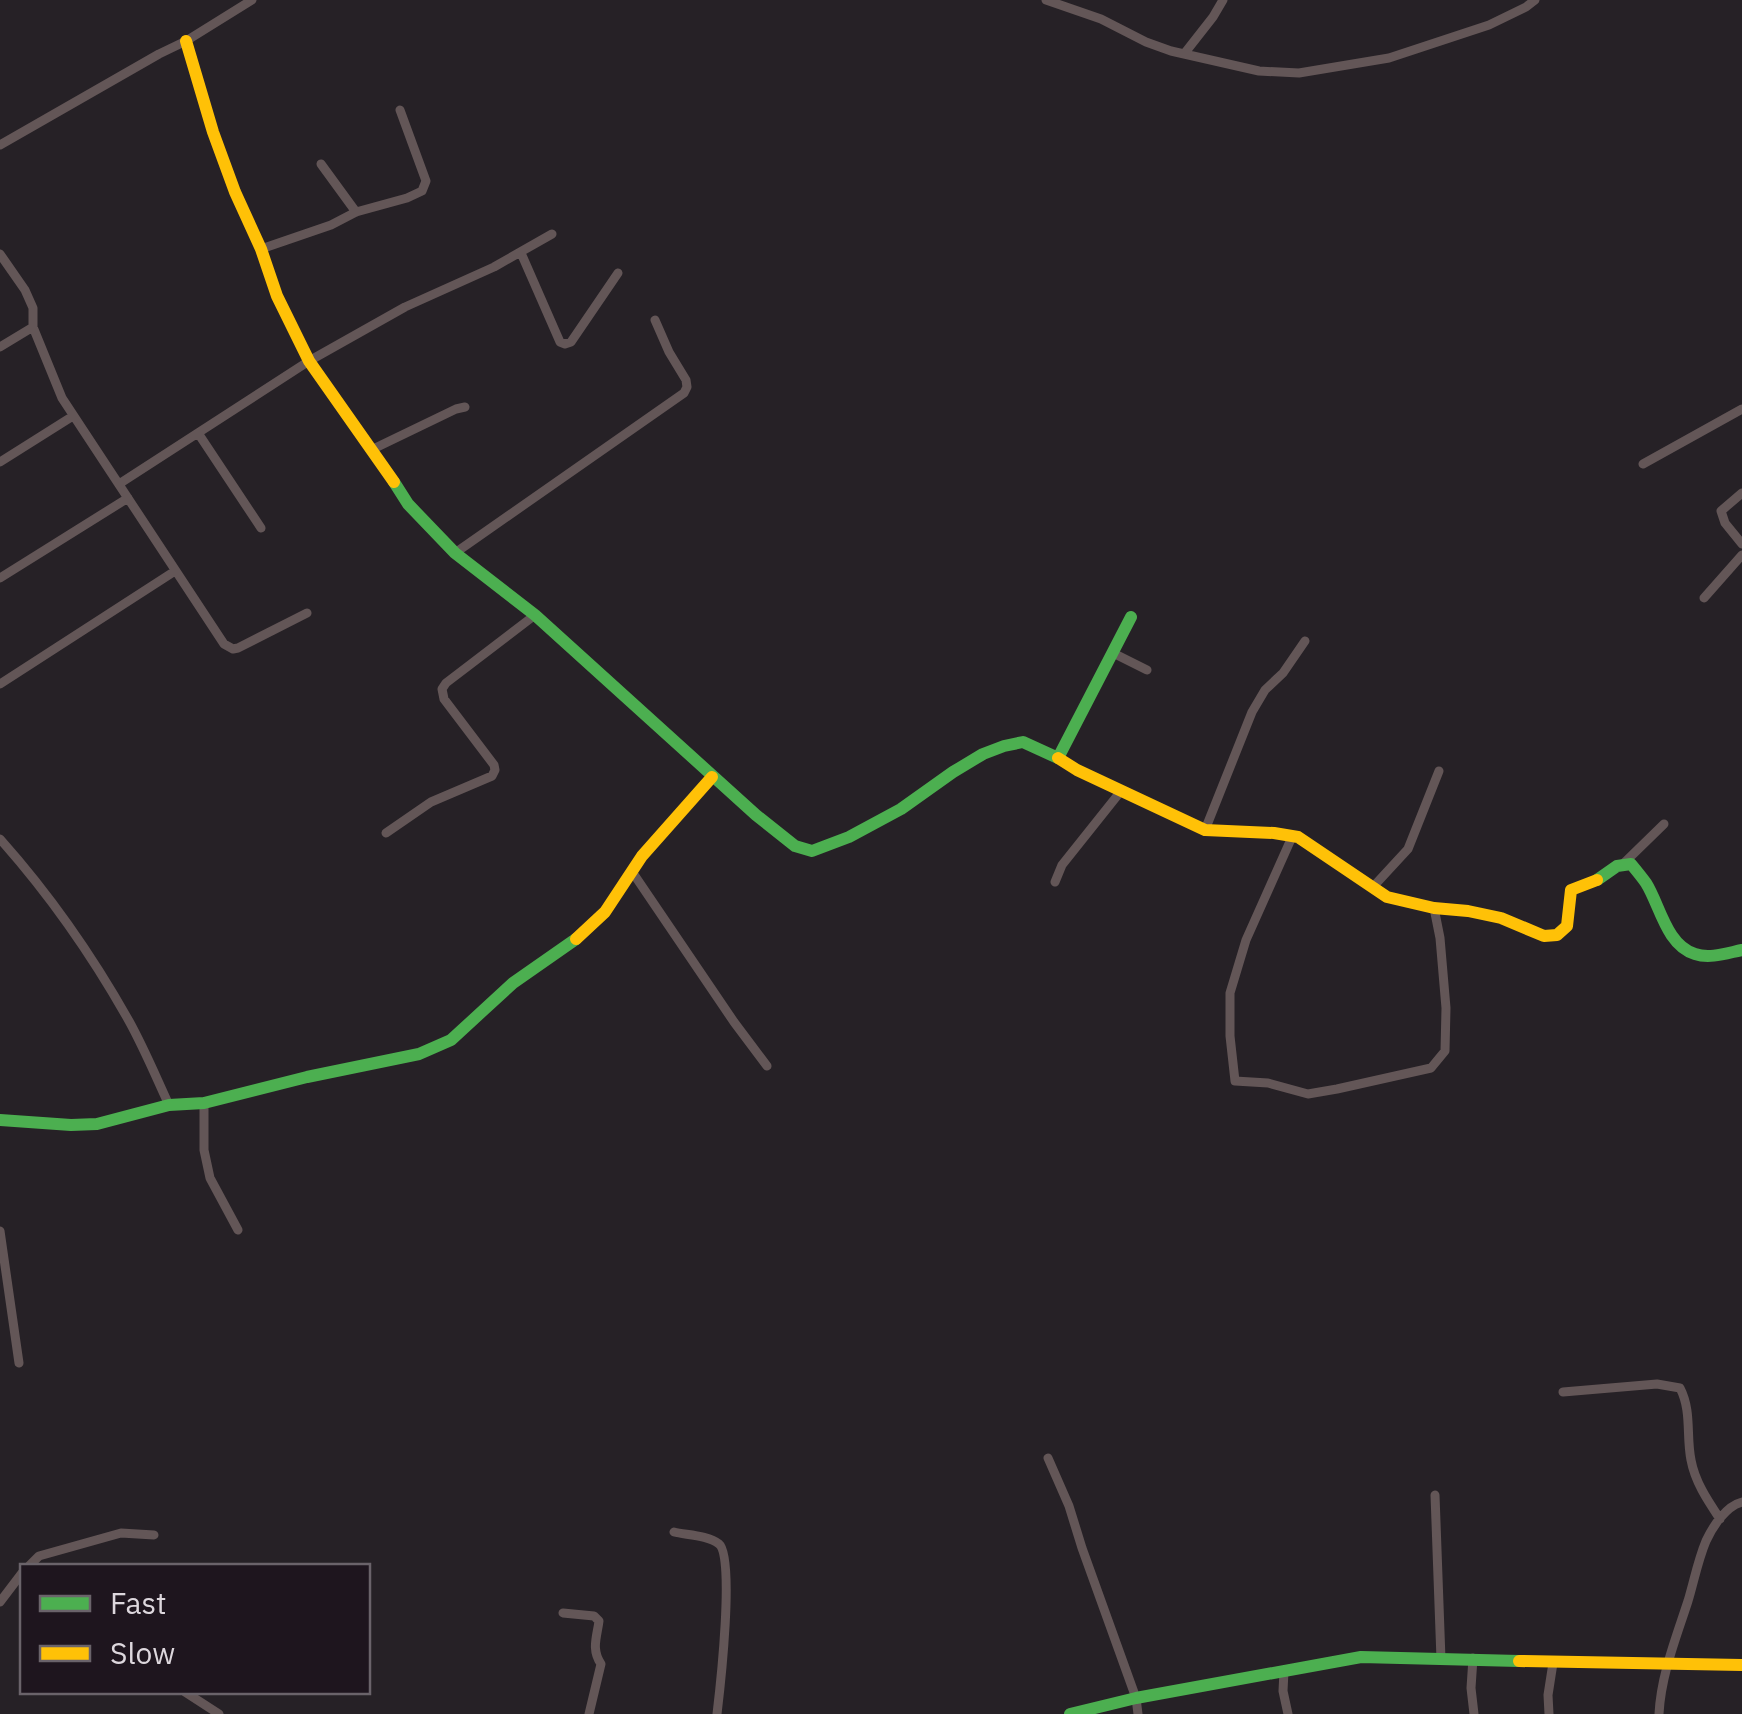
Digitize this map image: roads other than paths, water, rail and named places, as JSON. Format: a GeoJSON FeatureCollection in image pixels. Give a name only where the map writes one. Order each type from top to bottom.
{"type":"FeatureCollection","features":[{"type":"Feature","properties":{"kind":"street"},"geometry":{"type":"LineString","coordinates":[[0,145],[252,0]]}},
{"type":"Feature","properties":{"kind":"street"},"geometry":{"type":"LineString","coordinates":[[1046,0],[1114,25],[1158,47],[1259,71],[1321,71],[1388,58],[1489,25],[1535,0]]}},
{"type":"Feature","properties":{"kind":"street"},"geometry":{"type":"LineString","coordinates":[[1184,54],[1223,0]]}},
{"type":"Feature","properties":{"kind":"street"},"geometry":{"type":"LineString","coordinates":[[186,41],[235,192],[308,361],[408,504],[455,554],[535,615],[712,777],[796,846],[812,851],[849,837],[902,809],[984,754],[1023,742],[1205,830],[1298,837],[1387,897],[1501,918],[1552,936],[1567,926],[1571,890],[1602,878],[1623,864],[1664,824]]}},
{"type":"Feature","properties":{"kind":"street"},"geometry":{"type":"LineString","coordinates":[[261,249],[422,190],[426,185],[400,110]]}},
{"type":"Feature","properties":{"kind":"street"},"geometry":{"type":"LineString","coordinates":[[322,164],[356,212]]}},
{"type":"Feature","properties":{"kind":"street"},"geometry":{"type":"LineString","coordinates":[[120,484],[308,361],[405,307],[494,267],[552,234]]}},
{"type":"Feature","properties":{"kind":"street"},"geometry":{"type":"LineString","coordinates":[[521,252],[560,342],[565,344],[618,274]]}},
{"type":"Feature","properties":{"kind":"street"},"geometry":{"type":"LineString","coordinates":[[0,254],[25,290],[33,308],[33,327],[73,416],[228,648],[238,648],[307,613]]}},
{"type":"Feature","properties":{"kind":"street"},"geometry":{"type":"LineString","coordinates":[[455,554],[684,392],[686,380],[655,320]]}},
{"type":"Feature","properties":{"kind":"street"},"geometry":{"type":"LineString","coordinates":[[0,347],[33,327]]}},
{"type":"Feature","properties":{"kind":"street"},"geometry":{"type":"LineString","coordinates":[[371,450],[465,407]]}},
{"type":"Feature","properties":{"kind":"street"},"geometry":{"type":"LineString","coordinates":[[1643,464],[1742,409]]}},
{"type":"Feature","properties":{"kind":"street"},"geometry":{"type":"LineString","coordinates":[[0,462],[73,416]]}},
{"type":"Feature","properties":{"kind":"street"},"geometry":{"type":"LineString","coordinates":[[198,433],[261,528]]}},
{"type":"Feature","properties":{"kind":"street"},"geometry":{"type":"LineString","coordinates":[[1742,492],[1721,511],[1725,523],[1742,544]]}},
{"type":"Feature","properties":{"kind":"street"},"geometry":{"type":"LineString","coordinates":[[0,578],[128,498]]}},
{"type":"Feature","properties":{"kind":"street"},"geometry":{"type":"LineString","coordinates":[[1704,598],[1742,556]]}},
{"type":"Feature","properties":{"kind":"street"},"geometry":{"type":"LineString","coordinates":[[0,684],[176,571]]}},
{"type":"Feature","properties":{"kind":"street"},"geometry":{"type":"LineString","coordinates":[[386,833],[431,802],[492,776],[494,765],[444,698],[442,689],[535,615]]}},
{"type":"Feature","properties":{"kind":"street"},"geometry":{"type":"LineString","coordinates":[[1058,758],[1131,617]]}},
{"type":"Feature","properties":{"kind":"street"},"geometry":{"type":"LineString","coordinates":[[1205,830],[1252,712],[1305,641]]}},
{"type":"Feature","properties":{"kind":"street"},"geometry":{"type":"LineString","coordinates":[[1114,652],[1147,670]]}},
{"type":"Feature","properties":{"kind":"street"},"geometry":{"type":"LineString","coordinates":[[1372,888],[1408,849],[1439,771]]}},
{"type":"Feature","properties":{"kind":"street"},"geometry":{"type":"LineString","coordinates":[[0,1120],[97,1124],[435,1048],[451,1040],[513,983],[582,934],[634,873],[642,856],[712,777]]}},
{"type":"Feature","properties":{"kind":"street"},"geometry":{"type":"LineString","coordinates":[[1055,882],[1062,866],[1121,791]]}},
{"type":"Feature","properties":{"kind":"street"},"geometry":{"type":"LineString","coordinates":[[1292,836],[1246,940],[1230,993],[1235,1081],[1268,1083],[1308,1094],[1431,1068],[1445,1051],[1446,1008],[1434,908]]}},
{"type":"Feature","properties":{"kind":"street"},"geometry":{"type":"LineString","coordinates":[[0,839],[31,874],[97,970],[130,1023],[169,1105]]}},
{"type":"Feature","properties":{"kind":"street"},"geometry":{"type":"LineString","coordinates":[[1623,864],[1635,868],[1654,896],[1676,944],[1687,952],[1698,957],[1720,957],[1742,950]]}},
{"type":"Feature","properties":{"kind":"street"},"geometry":{"type":"LineString","coordinates":[[634,873],[768,1066]]}},
{"type":"Feature","properties":{"kind":"street"},"geometry":{"type":"LineString","coordinates":[[204,1102],[204,1150],[210,1178],[238,1230]]}},
{"type":"Feature","properties":{"kind":"street"},"geometry":{"type":"LineString","coordinates":[[0,1231],[19,1364]]}},
{"type":"Feature","properties":{"kind":"street"},"geometry":{"type":"LineString","coordinates":[[1563,1392],[1657,1384],[1680,1388],[1688,1404],[1691,1462],[1706,1499],[1720,1519]]}},
{"type":"Feature","properties":{"kind":"street"},"geometry":{"type":"LineString","coordinates":[[1048,1458],[1069,1506],[1136,1698],[1138,1714]]}},
{"type":"Feature","properties":{"kind":"street"},"geometry":{"type":"LineString","coordinates":[[1435,1494],[1441,1659]]}},
{"type":"Feature","properties":{"kind":"street"},"geometry":{"type":"LineString","coordinates":[[1659,1714],[1668,1664],[1706,1540],[1734,1504],[1742,1502]]}},
{"type":"Feature","properties":{"kind":"street"},"geometry":{"type":"LineString","coordinates":[[674,1532],[717,1543],[722,1548],[726,1567],[725,1639],[718,1714]]}},
{"type":"Feature","properties":{"kind":"street"},"geometry":{"type":"LineString","coordinates":[[31,1564],[39,1556],[121,1533],[154,1535]]}},
{"type":"Feature","properties":{"kind":"street"},"geometry":{"type":"LineString","coordinates":[[0,1602],[20,1577]]}},
{"type":"Feature","properties":{"kind":"street"},"geometry":{"type":"LineString","coordinates":[[563,1613],[594,1616],[599,1621],[594,1644],[601,1664],[589,1714]]}},
{"type":"Feature","properties":{"kind":"street"},"geometry":{"type":"LineString","coordinates":[[1070,1714],[1136,1698],[1361,1657],[1742,1665]]}},
{"type":"Feature","properties":{"kind":"street"},"geometry":{"type":"LineString","coordinates":[[1472,1658],[1470,1688],[1474,1714]]}},
{"type":"Feature","properties":{"kind":"street"},"geometry":{"type":"LineString","coordinates":[[1549,1714],[1553,1663]]}},
{"type":"Feature","properties":{"kind":"street"},"geometry":{"type":"LineString","coordinates":[[1284,1672],[1288,1714]]}},
{"type":"Feature","properties":{"kind":"street"},"geometry":{"type":"LineString","coordinates":[[189,1694],[218,1714]]}}]}
